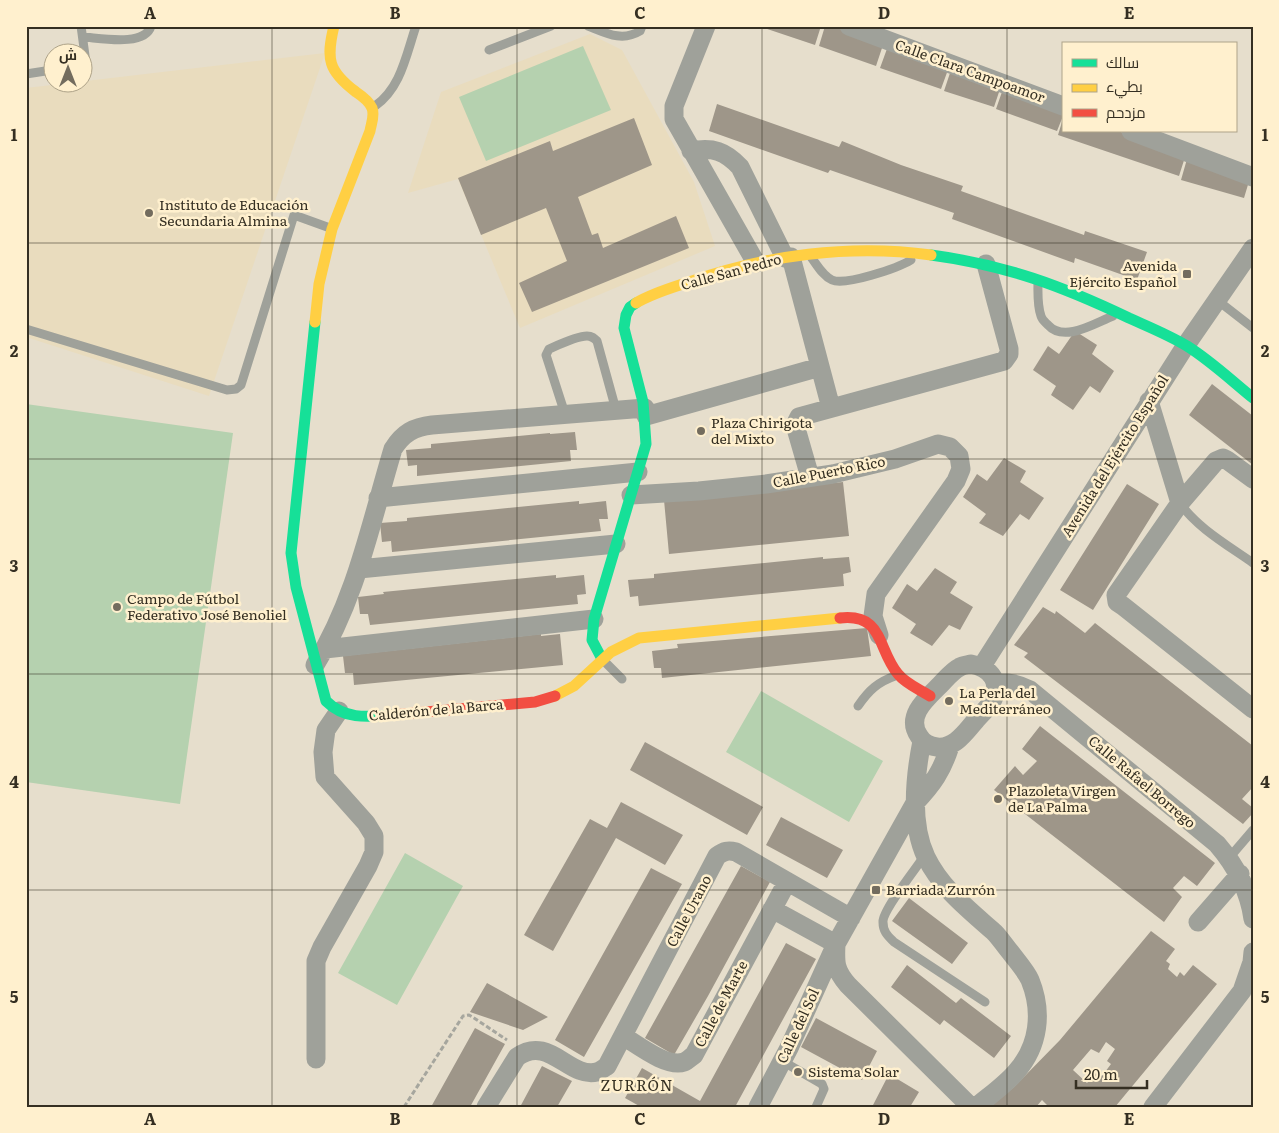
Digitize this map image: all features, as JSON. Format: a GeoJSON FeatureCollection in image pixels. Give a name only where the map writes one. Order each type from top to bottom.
{"type":"FeatureCollection","features":[{"type":"Feature","properties":{"kind":"street"},"geometry":{"type":"LineString","coordinates":[[316,1059],[316,961],[374,852],[374,836],[366,823],[326,777],[323,752],[326,730],[339,711],[326,701],[320,657],[296,588],[291,553],[319,284],[332,229],[370,130],[372,119],[372,108],[366,99],[337,78],[332,70],[328,58],[334,26]]}},
{"type":"Feature","properties":{"kind":"street"},"geometry":{"type":"LineString","coordinates":[[706,26],[674,106],[674,119],[756,262]]}},
{"type":"Feature","properties":{"kind":"street","name":"Calle Clara Campoamor"},"geometry":{"type":"LineString","coordinates":[[849,26],[1062,106]]}},
{"type":"Feature","properties":{"kind":"street"},"geometry":{"type":"LineString","coordinates":[[1134,132],[1253,177]]}},
{"type":"Feature","properties":{"kind":"street"},"geometry":{"type":"LineString","coordinates":[[692,151],[706,148],[719,151],[731,157],[740,166],[788,257],[831,408]]}},
{"type":"Feature","properties":{"kind":"street","name":"Avenida del Ejército Español"},"geometry":{"type":"LineString","coordinates":[[982,666],[1186,345],[1253,248]]}},
{"type":"Feature","properties":{"kind":"street","name":"Calle San Pedro"},"geometry":{"type":"LineString","coordinates":[[602,659],[593,648],[591,632],[646,444],[647,426],[645,412],[625,334],[624,322],[628,310],[636,302],[695,279],[756,262],[788,257],[836,252],[887,251],[960,258],[1038,278],[1079,294],[1186,345],[1253,398]]}},
{"type":"Feature","properties":{"kind":"street"},"geometry":{"type":"LineString","coordinates":[[810,477],[795,422],[799,418],[1004,361],[1007,358],[1009,349],[986,264]]}},
{"type":"Feature","properties":{"kind":"street"},"geometry":{"type":"LineString","coordinates":[[320,657],[359,569],[393,449],[399,439],[408,431],[432,425],[565,414],[616,410],[645,412],[820,366]]}},
{"type":"Feature","properties":{"kind":"street"},"geometry":{"type":"LineString","coordinates":[[1150,401],[1180,503]]}},
{"type":"Feature","properties":{"kind":"street","name":"Calle Puerto Rico"},"geometry":{"type":"LineString","coordinates":[[631,494],[699,491],[810,477],[872,465],[938,444],[950,447],[959,456],[961,469],[956,481],[876,594],[873,616],[880,638]]}},
{"type":"Feature","properties":{"kind":"street"},"geometry":{"type":"LineString","coordinates":[[1253,479],[1227,460],[1219,459],[1180,503],[1116,594],[1117,602],[1253,709]]}},
{"type":"Feature","properties":{"kind":"street"},"geometry":{"type":"LineString","coordinates":[[378,498],[638,472]]}},
{"type":"Feature","properties":{"kind":"street"},"geometry":{"type":"LineString","coordinates":[[359,569],[616,544]]}},
{"type":"Feature","properties":{"kind":"street","name":"Calderón de la Barca"},"geometry":{"type":"LineString","coordinates":[[339,711],[347,715],[365,717],[535,702],[554,696],[572,687],[589,675],[602,659],[619,647],[639,638],[849,618],[863,619],[873,625],[890,664],[898,675],[930,696]]}},
{"type":"Feature","properties":{"kind":"street"},"geometry":{"type":"LineString","coordinates":[[320,657],[594,619]]}},
{"type":"Feature","properties":{"kind":"street"},"geometry":{"type":"LineString","coordinates":[[971,664],[982,666],[990,673],[995,683],[995,694],[990,704],[958,740],[950,746],[940,748],[930,746],[922,741],[916,732],[914,723],[916,713],[960,666],[971,664]]}},
{"type":"Feature","properties":{"kind":"street","name":"Calle Rafael Borrego"},"geometry":{"type":"LineString","coordinates":[[995,683],[1007,682],[1030,690],[1209,838],[1229,858],[1240,874],[1250,902],[1253,919]]}},
{"type":"Feature","properties":{"kind":"street"},"geometry":{"type":"LineString","coordinates":[[922,741],[918,761],[915,803],[925,855],[940,881],[960,902],[996,934],[1015,958],[1030,979],[1038,1002],[1038,1028],[1030,1052],[1016,1073],[976,1107]]}},
{"type":"Feature","properties":{"kind":"street"},"geometry":{"type":"LineString","coordinates":[[950,746],[943,767],[931,787],[915,803],[836,944],[835,962],[840,975],[971,1107]]}},
{"type":"Feature","properties":{"kind":"street","name":"Calle Urano"},"geometry":{"type":"LineString","coordinates":[[623,1036],[717,856],[729,850],[736,852],[787,882]]}},
{"type":"Feature","properties":{"kind":"street"},"geometry":{"type":"LineString","coordinates":[[1198,922],[1240,874]]}},
{"type":"Feature","properties":{"kind":"street"},"geometry":{"type":"LineString","coordinates":[[787,882],[851,918]]}},
{"type":"Feature","properties":{"kind":"street","name":"Calle de Marte"},"geometry":{"type":"LineString","coordinates":[[623,1036],[672,1063],[684,1062],[694,1055],[787,882]]}},
{"type":"Feature","properties":{"kind":"street"},"geometry":{"type":"LineString","coordinates":[[772,909],[836,944]]}},
{"type":"Feature","properties":{"kind":"street","name":"Calle del Sol"},"geometry":{"type":"LineString","coordinates":[[758,1107],[782,1061],[836,944]]}},
{"type":"Feature","properties":{"kind":"street"},"geometry":{"type":"LineString","coordinates":[[1152,1107],[1242,991],[1252,962],[1253,952]]}},
{"type":"Feature","properties":{"kind":"street"},"geometry":{"type":"LineString","coordinates":[[486,1107],[517,1057],[524,1052],[535,1050],[546,1052],[586,1072],[597,1072],[607,1066],[623,1036]]}},
{"type":"Feature","properties":{"kind":"lane"},"geometry":{"type":"LineString","coordinates":[[81,26],[84,42]]}},
{"type":"Feature","properties":{"kind":"lane"},"geometry":{"type":"LineString","coordinates":[[83,37],[131,40],[142,38],[150,30],[151,26]]}},
{"type":"Feature","properties":{"kind":"lane"},"geometry":{"type":"LineString","coordinates":[[372,108],[390,93],[396,83],[416,26]]}},
{"type":"Feature","properties":{"kind":"lane"},"geometry":{"type":"LineString","coordinates":[[489,50],[551,26]]}},
{"type":"Feature","properties":{"kind":"lane"},"geometry":{"type":"LineString","coordinates":[[588,26],[618,37],[625,37],[640,31],[642,26]]}},
{"type":"Feature","properties":{"kind":"lane"},"geometry":{"type":"LineString","coordinates":[[26,74],[42,72]]}},
{"type":"Feature","properties":{"kind":"lane"},"geometry":{"type":"LineString","coordinates":[[26,329],[227,390],[236,389],[241,386],[294,215],[332,229]]}},
{"type":"Feature","properties":{"kind":"lane"},"geometry":{"type":"LineString","coordinates":[[809,255],[831,280],[846,282],[895,268],[920,254]]}},
{"type":"Feature","properties":{"kind":"lane"},"geometry":{"type":"LineString","coordinates":[[1038,278],[1038,304],[1041,318],[1051,328],[1064,333],[1078,330],[1119,314]]}},
{"type":"Feature","properties":{"kind":"lane"},"geometry":{"type":"LineString","coordinates":[[1216,300],[1253,328]]}},
{"type":"Feature","properties":{"kind":"lane"},"geometry":{"type":"LineString","coordinates":[[565,414],[546,355],[549,349],[587,336],[593,337],[597,341],[616,410]]}},
{"type":"Feature","properties":{"kind":"lane"},"geometry":{"type":"LineString","coordinates":[[1180,503],[1198,523],[1253,563]]}},
{"type":"Feature","properties":{"kind":"lane"},"geometry":{"type":"LineString","coordinates":[[602,659],[622,679]]}},
{"type":"Feature","properties":{"kind":"lane"},"geometry":{"type":"LineString","coordinates":[[858,706],[868,691],[883,680],[898,675]]}},
{"type":"Feature","properties":{"kind":"lane"},"geometry":{"type":"LineString","coordinates":[[1229,858],[1253,830]]}},
{"type":"Feature","properties":{"kind":"lane"},"geometry":{"type":"LineString","coordinates":[[925,855],[888,908],[882,920],[885,933],[894,942],[985,1002]]}},
{"type":"Feature","properties":{"kind":"lane"},"geometry":{"type":"LineString","coordinates":[[782,1061],[822,1084],[824,1089],[816,1107]]}},
{"type":"Feature","properties":{"kind":"path"},"geometry":{"type":"LineString","coordinates":[[404,1107],[464,1016],[469,1015],[524,1052]]}},
{"type":"Feature","properties":{"kind":"shaded area"},"geometry":{"type":"Polygon","coordinates":[[[590,34],[622,50],[694,182],[715,246],[520,328],[458,179],[408,193],[441,92],[590,34]]]}},
{"type":"Feature","properties":{"kind":"shaded area","name":"Instituto de Educación Secundaria Almina"},"geometry":{"type":"Polygon","coordinates":[[[325,53],[209,396],[26,337],[26,88],[42,86],[42,92],[92,92],[92,80],[325,53]]]}},
{"type":"Feature","properties":{"kind":"green space"},"geometry":{"type":"Polygon","coordinates":[[[583,46],[611,110],[486,161],[459,97],[583,46]]]}},
{"type":"Feature","properties":{"kind":"green space","name":"Campo de Fútbol Federativo José Benoliel"},"geometry":{"type":"Polygon","coordinates":[[[26,404],[233,433],[180,804],[26,782],[26,404]]]}},
{"type":"Feature","properties":{"kind":"green space"},"geometry":{"type":"Polygon","coordinates":[[[761,691],[883,761],[849,822],[726,752],[761,691]]]}},
{"type":"Feature","properties":{"kind":"green space"},"geometry":{"type":"Polygon","coordinates":[[[405,853],[463,886],[397,1005],[338,973],[405,853]]]}},
{"type":"Feature","properties":{"kind":"building"},"geometry":{"type":"Polygon","coordinates":[[[758,26],[821,26],[815,45],[758,26]]]}},
{"type":"Feature","properties":{"kind":"building"},"geometry":{"type":"Polygon","coordinates":[[[825,26],[836,26],[884,42],[876,66],[819,46],[825,26]]]}},
{"type":"Feature","properties":{"kind":"building"},"geometry":{"type":"Polygon","coordinates":[[[888,46],[949,67],[941,89],[880,68],[888,46]]]}},
{"type":"Feature","properties":{"kind":"building"},"geometry":{"type":"Polygon","coordinates":[[[951,70],[1001,86],[994,107],[944,91],[951,70]]]}},
{"type":"Feature","properties":{"kind":"building"},"geometry":{"type":"Polygon","coordinates":[[[1003,89],[1062,111],[1062,118],[1057,131],[996,109],[1003,89]]]}},
{"type":"Feature","properties":{"kind":"building"},"geometry":{"type":"Polygon","coordinates":[[[717,104],[839,147],[842,141],[901,165],[963,186],[961,191],[1084,235],[1085,231],[1147,252],[1137,280],[1075,258],[1074,263],[952,219],[954,213],[830,170],[828,173],[709,131],[717,104]]]}},
{"type":"Feature","properties":{"kind":"building"},"geometry":{"type":"Polygon","coordinates":[[[634,118],[652,165],[578,197],[592,235],[598,233],[603,248],[676,216],[689,248],[532,312],[519,283],[567,261],[546,208],[481,235],[458,178],[550,141],[553,151],[634,118]]]}},
{"type":"Feature","properties":{"kind":"building"},"geometry":{"type":"Polygon","coordinates":[[[1062,122],[1062,132],[1121,132],[1186,154],[1179,176],[1058,135],[1062,122]]]}},
{"type":"Feature","properties":{"kind":"building"},"geometry":{"type":"Polygon","coordinates":[[[1187,159],[1250,178],[1244,198],[1181,180],[1187,159]]]}},
{"type":"Feature","properties":{"kind":"building"},"geometry":{"type":"Polygon","coordinates":[[[1075,331],[1097,345],[1092,354],[1114,371],[1100,393],[1090,386],[1073,410],[1051,395],[1056,386],[1033,370],[1048,346],[1059,354],[1075,331]]]}},
{"type":"Feature","properties":{"kind":"building"},"geometry":{"type":"Polygon","coordinates":[[[1212,384],[1253,416],[1253,465],[1189,415],[1212,384]]]}},
{"type":"Feature","properties":{"kind":"building"},"geometry":{"type":"Polygon","coordinates":[[[575,432],[577,450],[570,450],[571,461],[417,476],[417,465],[408,466],[406,450],[431,448],[431,444],[575,432]]]}},
{"type":"Feature","properties":{"kind":"building"},"geometry":{"type":"Polygon","coordinates":[[[1004,458],[1026,471],[1020,482],[1044,498],[1029,520],[1020,514],[1003,536],[979,523],[986,514],[963,497],[977,474],[987,481],[1004,458]]]}},
{"type":"Feature","properties":{"kind":"building"},"geometry":{"type":"Polygon","coordinates":[[[843,482],[849,536],[669,554],[664,500],[843,482]]]}},
{"type":"Feature","properties":{"kind":"building"},"geometry":{"type":"Polygon","coordinates":[[[1127,484],[1159,504],[1093,610],[1060,590],[1127,484]]]}},
{"type":"Feature","properties":{"kind":"building"},"geometry":{"type":"Polygon","coordinates":[[[579,501],[579,504],[606,501],[608,519],[599,519],[601,531],[392,552],[391,541],[382,542],[380,523],[407,521],[407,518],[579,501]]]}},
{"type":"Feature","properties":{"kind":"building"},"geometry":{"type":"Polygon","coordinates":[[[823,557],[823,559],[849,557],[851,572],[843,574],[844,586],[639,606],[638,596],[630,597],[628,580],[654,578],[654,574],[823,557]]]}},
{"type":"Feature","properties":{"kind":"building"},"geometry":{"type":"Polygon","coordinates":[[[935,568],[957,582],[950,593],[973,607],[960,630],[949,625],[932,646],[910,633],[916,624],[892,608],[907,584],[917,591],[935,568]]]}},
{"type":"Feature","properties":{"kind":"building"},"geometry":{"type":"Polygon","coordinates":[[[556,575],[556,578],[584,575],[586,594],[577,595],[578,604],[370,625],[368,614],[360,614],[358,597],[384,594],[383,592],[556,575]]]}},
{"type":"Feature","properties":{"kind":"building"},"geometry":{"type":"Polygon","coordinates":[[[1043,607],[1055,614],[1056,611],[1085,633],[1095,623],[1253,746],[1253,787],[1242,799],[1253,808],[1253,813],[1243,824],[1024,657],[1028,653],[1014,645],[1043,607]]]}},
{"type":"Feature","properties":{"kind":"building"},"geometry":{"type":"Polygon","coordinates":[[[867,628],[871,656],[662,678],[661,668],[654,668],[652,651],[678,648],[677,644],[867,628]]]}},
{"type":"Feature","properties":{"kind":"building"},"geometry":{"type":"Polygon","coordinates":[[[541,634],[541,636],[560,634],[563,665],[354,685],[353,673],[345,673],[343,656],[541,634]]]}},
{"type":"Feature","properties":{"kind":"building"},"geometry":{"type":"Polygon","coordinates":[[[1040,726],[1215,863],[1197,886],[1184,876],[1173,888],[1182,897],[1164,922],[994,790],[1015,766],[1023,775],[1037,761],[1022,749],[1040,726]]]}},
{"type":"Feature","properties":{"kind":"building"},"geometry":{"type":"Polygon","coordinates":[[[645,742],[763,807],[747,835],[630,770],[645,742]]]}},
{"type":"Feature","properties":{"kind":"building"},"geometry":{"type":"Polygon","coordinates":[[[621,802],[683,835],[665,865],[616,838],[553,951],[524,935],[590,819],[607,828],[621,802]]]}},
{"type":"Feature","properties":{"kind":"building"},"geometry":{"type":"Polygon","coordinates":[[[781,817],[843,850],[827,878],[766,845],[781,817]]]}},
{"type":"Feature","properties":{"kind":"building"},"geometry":{"type":"Polygon","coordinates":[[[741,866],[770,882],[674,1055],[645,1038],[741,866]]]}},
{"type":"Feature","properties":{"kind":"building"},"geometry":{"type":"Polygon","coordinates":[[[651,868],[682,884],[584,1057],[555,1040],[651,868]]]}},
{"type":"Feature","properties":{"kind":"building"},"geometry":{"type":"Polygon","coordinates":[[[909,898],[968,943],[952,964],[892,921],[909,898]]]}},
{"type":"Feature","properties":{"kind":"building"},"geometry":{"type":"Polygon","coordinates":[[[1151,931],[1175,949],[1166,961],[1170,964],[1168,969],[1177,977],[1180,972],[1184,976],[1193,965],[1217,984],[1115,1107],[1049,1107],[1042,1100],[1036,1107],[990,1107],[1014,1087],[1060,1040],[1151,931]],[[1106,1042],[1099,1053],[1091,1049],[1073,1070],[1087,1083],[1097,1072],[1102,1076],[1111,1064],[1107,1061],[1115,1049],[1106,1042]]]}},
{"type":"Feature","properties":{"kind":"building"},"geometry":{"type":"Polygon","coordinates":[[[786,943],[816,959],[735,1107],[641,1107],[625,1098],[642,1068],[700,1101],[786,943]]]}},
{"type":"Feature","properties":{"kind":"building"},"geometry":{"type":"Polygon","coordinates":[[[907,965],[956,1003],[961,998],[1011,1036],[994,1058],[944,1020],[940,1025],[891,987],[907,965]]]}},
{"type":"Feature","properties":{"kind":"building"},"geometry":{"type":"Polygon","coordinates":[[[487,983],[548,1017],[523,1030],[470,1012],[487,983]]]}},
{"type":"Feature","properties":{"kind":"building"},"geometry":{"type":"Polygon","coordinates":[[[816,1018],[877,1051],[862,1080],[801,1047],[816,1018]]]}},
{"type":"Feature","properties":{"kind":"building"},"geometry":{"type":"Polygon","coordinates":[[[475,1028],[505,1044],[470,1107],[431,1107],[475,1028]]]}},
{"type":"Feature","properties":{"kind":"building"},"geometry":{"type":"Polygon","coordinates":[[[542,1066],[572,1081],[557,1107],[520,1107],[542,1066]]]}},
{"type":"Feature","properties":{"kind":"building"},"geometry":{"type":"Polygon","coordinates":[[[889,1074],[919,1092],[910,1107],[872,1107],[889,1074]]]}},
{"type":"Feature","properties":{"kind":"traffic: fast"},"geometry":{"type":"LineString","coordinates":[[931,255],[958,259],[1009,271],[1080,296],[1187,346],[1253,398]]}},
{"type":"Feature","properties":{"kind":"traffic: fast"},"geometry":{"type":"LineString","coordinates":[[602,659],[592,640],[594,619],[646,444],[643,402],[624,328],[626,315],[630,307],[636,303]]}},
{"type":"Feature","properties":{"kind":"traffic: fast"},"geometry":{"type":"LineString","coordinates":[[315,322],[291,553],[296,587],[326,701],[341,711],[357,716],[393,715]]}},
{"type":"Feature","properties":{"kind":"traffic: slow"},"geometry":{"type":"LineString","coordinates":[[315,322],[319,284],[332,229],[370,131],[373,117],[373,111],[369,103],[335,71],[330,56],[334,26]]}},
{"type":"Feature","properties":{"kind":"traffic: slow"},"geometry":{"type":"LineString","coordinates":[[636,303],[662,291],[718,273],[778,259],[809,254],[870,251],[931,255]]}},
{"type":"Feature","properties":{"kind":"traffic: slow"},"geometry":{"type":"LineString","coordinates":[[555,696],[574,686],[611,652],[639,638],[840,618]]}},
{"type":"Feature","properties":{"kind":"traffic: jam"},"geometry":{"type":"LineString","coordinates":[[840,618],[854,618],[865,621],[872,627],[878,635],[891,664],[901,678],[930,696]]}},
{"type":"Feature","properties":{"kind":"traffic: jam"},"geometry":{"type":"LineString","coordinates":[[393,715],[535,702],[555,696]]}},
{"type":"Feature","properties":{"kind":"place","name":"Instituto de Educación Secundaria Almina"},"geometry":{"type":"Point","coordinates":[149,213]}},
{"type":"Feature","properties":{"kind":"place","name":"Avenida Ejército Español"},"geometry":{"type":"Point","coordinates":[1187,274]}},
{"type":"Feature","properties":{"kind":"place","name":"Plaza Chirigota del Mixto"},"geometry":{"type":"Point","coordinates":[701,431]}},
{"type":"Feature","properties":{"kind":"place","name":"Campo de Fútbol Federativo José Benoliel"},"geometry":{"type":"Point","coordinates":[117,607]}},
{"type":"Feature","properties":{"kind":"place","name":"La Perla del Mediterráneo"},"geometry":{"type":"Point","coordinates":[949,701]}},
{"type":"Feature","properties":{"kind":"place","name":"Plazoleta Virgen de La Palma"},"geometry":{"type":"Point","coordinates":[998,799]}},
{"type":"Feature","properties":{"kind":"place","name":"Barriada Zurrón"},"geometry":{"type":"Point","coordinates":[876,890]}},
{"type":"Feature","properties":{"kind":"place","name":"Sistema Solar"},"geometry":{"type":"Point","coordinates":[798,1072]}},
{"type":"Feature","properties":{"kind":"district","name":"ZURRÓN"},"geometry":{"type":"Point","coordinates":[637,1086]}}]}
